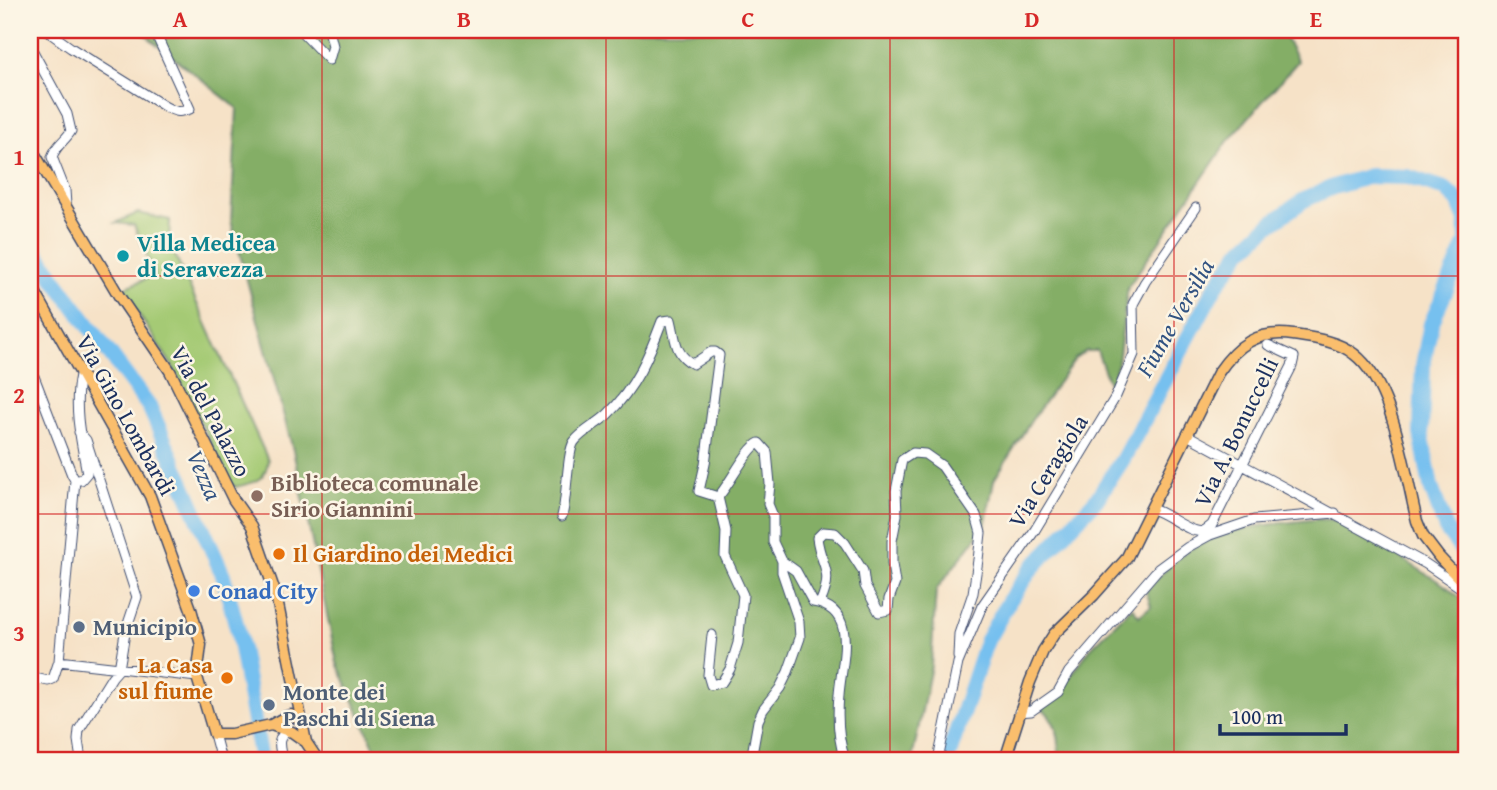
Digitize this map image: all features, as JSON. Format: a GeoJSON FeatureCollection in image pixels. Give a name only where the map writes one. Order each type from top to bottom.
{"type":"FeatureCollection","features":[{"type":"Feature","properties":{"kind":"main road","name":"Via del Palazzo"},"geometry":{"type":"LineString","coordinates":[[30,146],[119,296],[170,371],[233,499],[252,526],[276,595],[306,742]]}},
{"type":"Feature","properties":{"kind":"main road","name":"Via Gino Lombardi"},"geometry":{"type":"LineString","coordinates":[[30,282],[150,496],[191,609],[201,645],[197,677],[214,734]]}},
{"type":"Feature","properties":{"kind":"main road"},"geometry":{"type":"LineString","coordinates":[[1005,760],[1019,712],[1043,651],[1054,634],[1126,559],[1218,373],[1231,354],[1251,339],[1289,334],[1335,344],[1353,352],[1368,367],[1384,393],[1417,522],[1423,536],[1467,590]]}},
{"type":"Feature","properties":{"kind":"main road"},"geometry":{"type":"LineString","coordinates":[[214,734],[271,725],[287,716],[300,720],[297,727],[289,731]]}},
{"type":"Feature","properties":{"kind":"main road"},"geometry":{"type":"LineString","coordinates":[[271,725],[289,731],[306,742],[318,760]]}},
{"type":"Feature","properties":{"kind":"street"},"geometry":{"type":"LineString","coordinates":[[46,30],[164,106],[177,112],[183,111],[190,108],[155,30]]}},
{"type":"Feature","properties":{"kind":"street"},"geometry":{"type":"LineString","coordinates":[[300,30],[329,60],[334,46],[329,30]]}},
{"type":"Feature","properties":{"kind":"street"},"geometry":{"type":"LineString","coordinates":[[30,46],[67,114],[71,131],[55,148],[52,157],[65,190],[66,207]]}},
{"type":"Feature","properties":{"kind":"street","name":"Via Ceragiola"},"geometry":{"type":"LineString","coordinates":[[938,760],[958,663],[982,606],[1048,510],[1120,388],[1134,354],[1133,304],[1144,282],[1196,208]]}},
{"type":"Feature","properties":{"kind":"street"},"geometry":{"type":"LineString","coordinates":[[562,516],[567,499],[569,452],[575,441],[608,414],[643,369],[662,321],[666,319],[671,320],[676,347],[684,359],[693,365],[710,352],[719,355],[699,491],[718,497]]}},
{"type":"Feature","properties":{"kind":"street","name":"Via A. Bonuccelli"},"geometry":{"type":"LineString","coordinates":[[1151,509],[1194,531],[1202,532],[1212,525],[1292,366],[1294,357],[1268,345]]}},
{"type":"Feature","properties":{"kind":"street"},"geometry":{"type":"LineString","coordinates":[[30,366],[75,480],[59,661],[53,679],[48,681],[30,677]]}},
{"type":"Feature","properties":{"kind":"street"},"geometry":{"type":"LineString","coordinates":[[75,480],[81,480],[87,473],[79,432],[77,388],[80,375]]}},
{"type":"Feature","properties":{"kind":"street"},"geometry":{"type":"LineString","coordinates":[[79,432],[86,440],[137,597],[125,633],[119,669],[79,730],[81,760]]}},
{"type":"Feature","properties":{"kind":"street"},"geometry":{"type":"LineString","coordinates":[[1187,435],[1335,513],[1467,590]]}},
{"type":"Feature","properties":{"kind":"street"},"geometry":{"type":"LineString","coordinates":[[718,497],[735,476],[752,446],[760,443],[767,452],[770,484],[768,504],[774,516],[773,542],[782,561],[782,572],[799,622],[800,638],[780,688],[758,721],[751,760]]}},
{"type":"Feature","properties":{"kind":"street"},"geometry":{"type":"LineString","coordinates":[[820,603],[827,586],[827,566],[818,551],[817,538],[823,532],[835,533],[845,543],[863,571],[865,586],[879,612],[888,610],[895,583],[892,541],[897,514],[896,491],[902,460],[913,453],[925,454],[942,466],[976,514],[981,533],[972,593],[959,635],[958,663]]}},
{"type":"Feature","properties":{"kind":"street"},"geometry":{"type":"LineString","coordinates":[[712,635],[708,675],[711,685],[722,682],[730,669],[738,642],[743,595],[725,555],[726,531],[718,497]]}},
{"type":"Feature","properties":{"kind":"street"},"geometry":{"type":"LineString","coordinates":[[1019,712],[1031,711],[1058,692],[1069,672],[1158,569],[1188,547],[1210,535],[1254,520],[1335,513]]}},
{"type":"Feature","properties":{"kind":"street"},"geometry":{"type":"LineString","coordinates":[[782,561],[796,571],[813,602],[830,607],[838,615],[845,636],[838,721],[839,743],[845,760]]}},
{"type":"Feature","properties":{"kind":"street"},"geometry":{"type":"LineString","coordinates":[[59,661],[197,677]]}},
{"type":"Feature","properties":{"kind":"street"},"geometry":{"type":"LineString","coordinates":[[282,760],[279,740],[282,734],[289,731]]}},
{"type":"Feature","properties":{"kind":"street"},"geometry":{"type":"LineString","coordinates":[[214,734],[220,760]]}},
{"type":"Feature","properties":{"kind":"green space"},"geometry":{"type":"Polygon","coordinates":[[[139,30],[1281,30],[1298,61],[1228,141],[1128,287],[1118,363],[1110,386],[1097,351],[1086,351],[1075,359],[994,480],[985,526],[936,590],[931,666],[912,760],[380,760],[337,663],[293,450],[231,221],[237,108],[139,30]]]}},
{"type":"Feature","properties":{"kind":"green space"},"geometry":{"type":"Polygon","coordinates":[[[138,213],[170,220],[169,242],[268,460],[265,472],[254,482],[236,487],[232,485],[173,367],[122,289],[155,275],[134,225],[115,223],[138,213]]]}},
{"type":"Feature","properties":{"kind":"green space"},"geometry":{"type":"Polygon","coordinates":[[[1320,519],[1336,520],[1356,530],[1446,586],[1467,603],[1467,760],[1056,760],[1059,739],[1052,720],[1042,708],[1070,677],[1090,649],[1132,607],[1139,616],[1151,606],[1146,591],[1180,556],[1229,532],[1320,519]]]}},
{"type":"Feature","properties":{"kind":"waterway","name":"Fiume Versilia"},"geometry":{"type":"LineString","coordinates":[[947,760],[986,642],[1009,601],[1032,568],[1096,500],[1123,459],[1214,289],[1240,252],[1269,225],[1304,200],[1333,187],[1370,176],[1408,177],[1445,189],[1458,201],[1466,220],[1467,242],[1431,324],[1423,365],[1421,433],[1431,487],[1446,529],[1467,557]]}},
{"type":"Feature","properties":{"kind":"waterway","name":"Vezza"},"geometry":{"type":"LineString","coordinates":[[30,242],[150,408],[223,575],[238,631],[261,760]]}},
{"type":"Feature","properties":{"kind":"place","name":"Villa Medicea di Seravezza"},"geometry":{"type":"Point","coordinates":[123,256]}},
{"type":"Feature","properties":{"kind":"place","name":"Biblioteca comunale Sirio Giannini"},"geometry":{"type":"Point","coordinates":[257,496]}},
{"type":"Feature","properties":{"kind":"place","name":"Il Giardino dei Medici"},"geometry":{"type":"Point","coordinates":[279,554]}},
{"type":"Feature","properties":{"kind":"place","name":"Conad City"},"geometry":{"type":"Point","coordinates":[194,591]}},
{"type":"Feature","properties":{"kind":"place","name":"Municipio"},"geometry":{"type":"Point","coordinates":[79,627]}},
{"type":"Feature","properties":{"kind":"place","name":"La Casa sul fiume"},"geometry":{"type":"Point","coordinates":[227,678]}},
{"type":"Feature","properties":{"kind":"place","name":"Monte dei Paschi di Siena"},"geometry":{"type":"Point","coordinates":[269,705]}}]}
